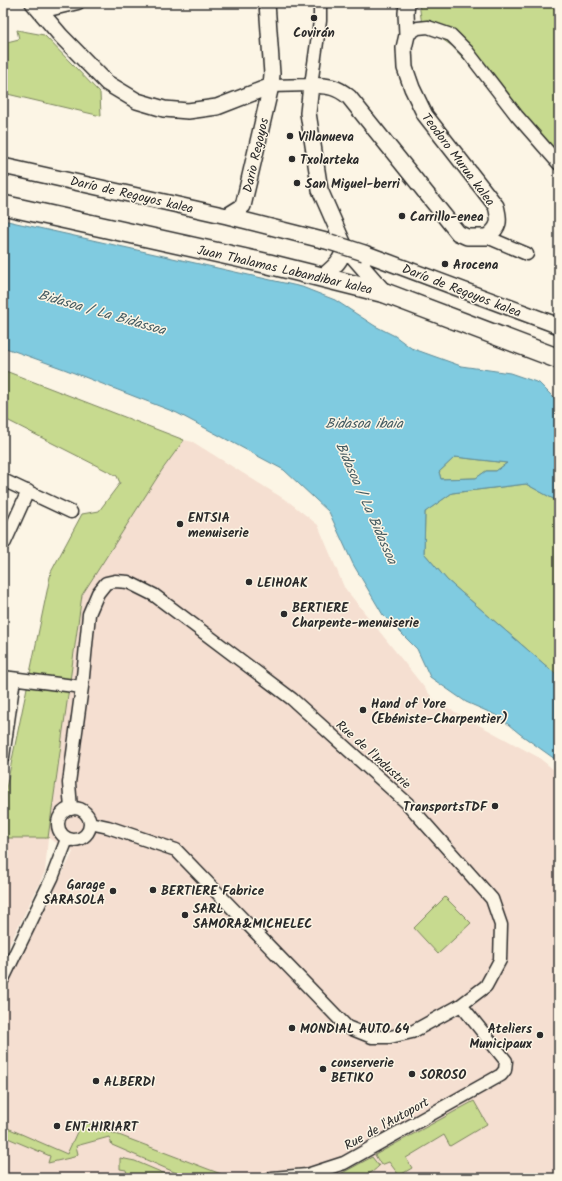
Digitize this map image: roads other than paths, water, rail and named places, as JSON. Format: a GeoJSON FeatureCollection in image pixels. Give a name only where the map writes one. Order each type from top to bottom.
{"type":"FeatureCollection","features":[{"type":"Feature","properties":{"kind":"main road","name":"Juan Thalamas Labandibar kalea"},"geometry":{"type":"LineString","coordinates":[[3,205],[322,277],[385,293],[559,359]]}},
{"type":"Feature","properties":{"kind":"street"},"geometry":{"type":"LineString","coordinates":[[37,7],[78,3]]}},
{"type":"Feature","properties":{"kind":"street","name":"Dario Regoyos"},"geometry":{"type":"LineString","coordinates":[[227,216],[243,206],[271,86],[272,74],[267,3]]}},
{"type":"Feature","properties":{"kind":"street"},"geometry":{"type":"LineString","coordinates":[[320,3],[320,21],[308,113],[320,190],[345,246],[385,293]]}},
{"type":"Feature","properties":{"kind":"street","name":"Teodoro Murua kalea"},"geometry":{"type":"LineString","coordinates":[[407,3],[407,35],[404,48],[405,68],[412,88],[425,115],[496,206],[499,219],[495,231],[487,237]]}},
{"type":"Feature","properties":{"kind":"street"},"geometry":{"type":"LineString","coordinates":[[37,7],[61,36],[107,84],[137,101],[164,109],[188,111],[217,107],[271,86],[311,85],[340,89],[349,97],[458,233],[467,237],[487,237],[527,254]]}},
{"type":"Feature","properties":{"kind":"street"},"geometry":{"type":"LineString","coordinates":[[407,35],[418,28],[428,27],[451,35],[467,51],[517,116],[559,164]]}},
{"type":"Feature","properties":{"kind":"street","name":"Darío de Regoyos kalea"},"geometry":{"type":"LineString","coordinates":[[3,166],[227,216],[330,242],[364,253],[559,326]]}},
{"type":"Feature","properties":{"kind":"street"},"geometry":{"type":"LineString","coordinates":[[243,206],[260,224]]}},
{"type":"Feature","properties":{"kind":"street"},"geometry":{"type":"LineString","coordinates":[[322,277],[337,265],[342,258],[345,246]]}},
{"type":"Feature","properties":{"kind":"street"},"geometry":{"type":"LineString","coordinates":[[3,480],[71,512]]}},
{"type":"Feature","properties":{"kind":"street"},"geometry":{"type":"LineString","coordinates":[[3,544],[28,491]]}},
{"type":"Feature","properties":{"kind":"street","name":"Rue de l'Industrie"},"geometry":{"type":"LineString","coordinates":[[71,808],[69,783],[82,687],[89,614],[98,593],[106,583],[115,581],[128,582],[154,595],[292,698],[407,803],[492,899],[501,925],[500,960],[486,986],[461,1005],[412,1032],[390,1037],[372,1037],[347,1027],[176,850],[108,827],[90,823]]}},
{"type":"Feature","properties":{"kind":"street"},"geometry":{"type":"LineString","coordinates":[[3,757],[9,678],[82,687]]}},
{"type":"Feature","properties":{"kind":"street"},"geometry":{"type":"LineString","coordinates":[[71,808],[81,810],[85,813],[90,823],[89,829],[78,840],[67,838],[60,832],[58,822],[62,813],[71,808]]}},
{"type":"Feature","properties":{"kind":"street"},"geometry":{"type":"LineString","coordinates":[[3,979],[52,878],[67,838]]}},
{"type":"Feature","properties":{"kind":"street","name":"Rue de l'Autoport"},"geometry":{"type":"LineString","coordinates":[[272,1178],[306,1176],[344,1163],[501,1075],[505,1070],[506,1061],[461,1005]]}},
{"type":"Feature","properties":{"kind":"water","name":"Bidasoa ibaia"},"geometry":{"type":"Polygon","coordinates":[[[3,220],[302,287],[335,300],[375,326],[395,336],[411,348],[461,366],[510,373],[539,383],[559,403],[559,502],[526,484],[452,493],[425,512],[424,553],[447,580],[559,677],[559,762],[498,716],[466,702],[430,677],[417,649],[383,615],[353,564],[329,512],[284,470],[177,413],[3,347],[3,220]],[[455,457],[439,472],[441,479],[476,478],[486,471],[496,471],[507,463],[455,457]]]}},
{"type":"Feature","properties":{"kind":"place","name":"Covirán"},"geometry":{"type":"Point","coordinates":[314,18]}},
{"type":"Feature","properties":{"kind":"place","name":"Villanueva"},"geometry":{"type":"Point","coordinates":[290,136]}},
{"type":"Feature","properties":{"kind":"place","name":"Txolarteka"},"geometry":{"type":"Point","coordinates":[292,159]}},
{"type":"Feature","properties":{"kind":"place","name":"San Miguel-berri"},"geometry":{"type":"Point","coordinates":[297,183]}},
{"type":"Feature","properties":{"kind":"place","name":"Carrillo-enea"},"geometry":{"type":"Point","coordinates":[402,216]}},
{"type":"Feature","properties":{"kind":"place","name":"Arocena"},"geometry":{"type":"Point","coordinates":[445,264]}},
{"type":"Feature","properties":{"kind":"place","name":"ENTSIA menuiserie"},"geometry":{"type":"Point","coordinates":[180,524]}},
{"type":"Feature","properties":{"kind":"place","name":"LEIHOAK"},"geometry":{"type":"Point","coordinates":[249,582]}},
{"type":"Feature","properties":{"kind":"place","name":"BERTIERE Charpente-menuiserie"},"geometry":{"type":"Point","coordinates":[284,614]}},
{"type":"Feature","properties":{"kind":"place","name":"Hand of Yore (Ebéniste-Charpentier)"},"geometry":{"type":"Point","coordinates":[363,710]}},
{"type":"Feature","properties":{"kind":"place","name":"TransportsTDF"},"geometry":{"type":"Point","coordinates":[495,806]}},
{"type":"Feature","properties":{"kind":"place","name":"BERTIERE Fabrice"},"geometry":{"type":"Point","coordinates":[153,890]}},
{"type":"Feature","properties":{"kind":"place","name":"Garage SARASOLA"},"geometry":{"type":"Point","coordinates":[113,891]}},
{"type":"Feature","properties":{"kind":"place","name":"SARL SAMORA&MICHELEC"},"geometry":{"type":"Point","coordinates":[185,915]}},
{"type":"Feature","properties":{"kind":"place","name":"MONDIAL AUTO 64"},"geometry":{"type":"Point","coordinates":[292,1028]}},
{"type":"Feature","properties":{"kind":"place","name":"Ateliers Municipaux"},"geometry":{"type":"Point","coordinates":[540,1035]}},
{"type":"Feature","properties":{"kind":"place","name":"conserverie BETIKO"},"geometry":{"type":"Point","coordinates":[323,1069]}},
{"type":"Feature","properties":{"kind":"place","name":"SOROSO"},"geometry":{"type":"Point","coordinates":[412,1074]}},
{"type":"Feature","properties":{"kind":"place","name":"ALBERDI"},"geometry":{"type":"Point","coordinates":[96,1081]}},
{"type":"Feature","properties":{"kind":"place","name":"ENT.HIRIART"},"geometry":{"type":"Point","coordinates":[57,1126]}},
{"type":"Feature","properties":{"kind":"water label","name":"Bidasoa / La Bidassoa"},"geometry":{"type":"Point","coordinates":[102,312]}},
{"type":"Feature","properties":{"kind":"water label","name":"Bidasoa / La Bidassoa"},"geometry":{"type":"Point","coordinates":[367,503]}}]}
